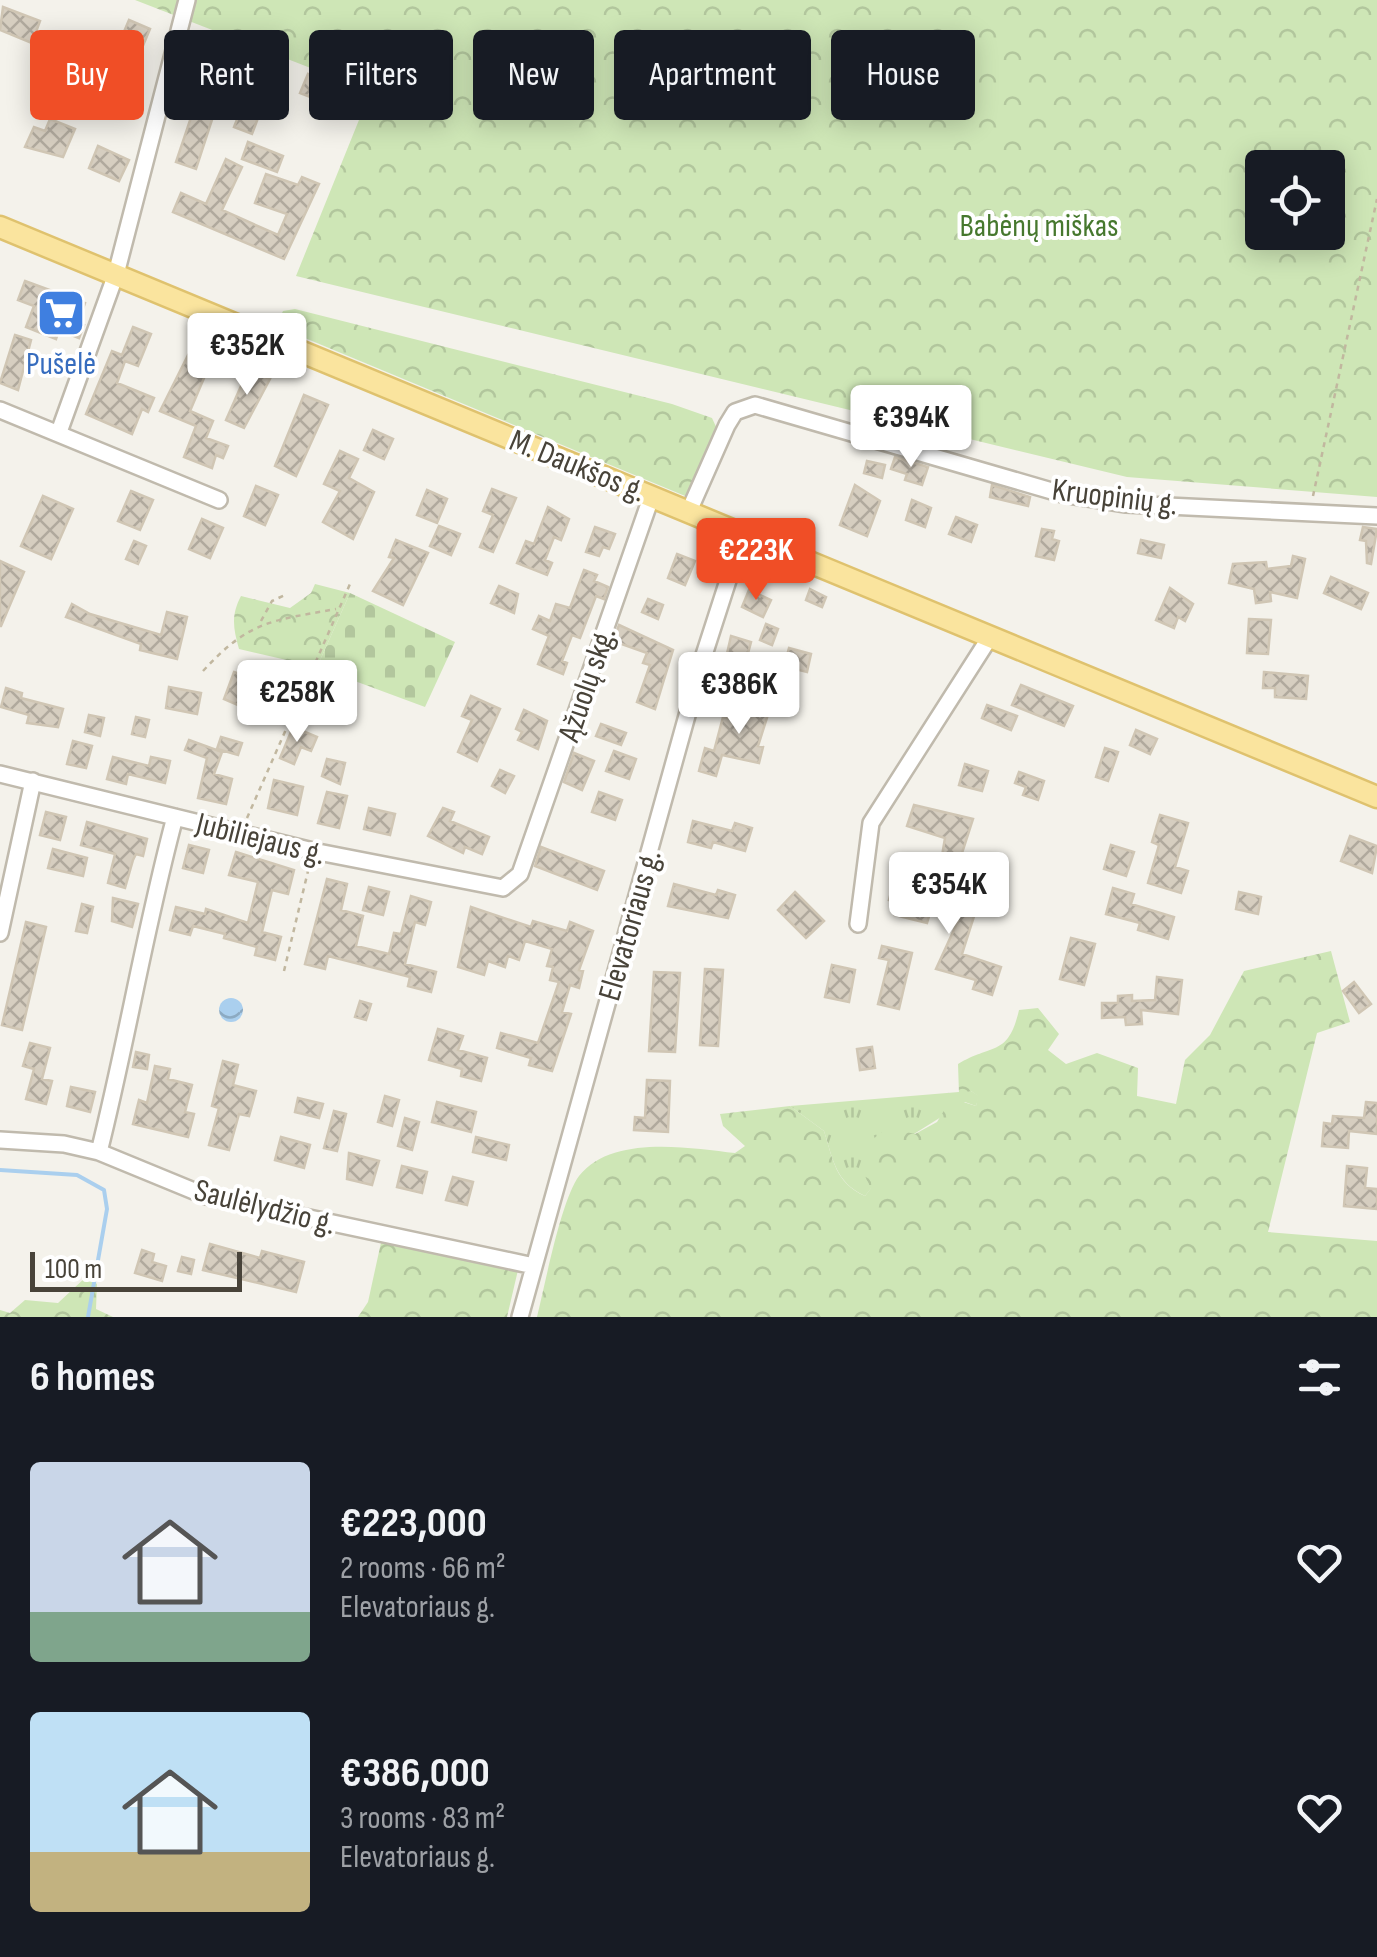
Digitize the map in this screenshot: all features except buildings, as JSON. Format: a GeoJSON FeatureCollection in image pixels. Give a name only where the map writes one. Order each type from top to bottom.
{"type":"FeatureCollection","features":[{"type":"Feature","properties":{"kind":"main road","name":"M. Daukšos g."},"geometry":{"type":"LineString","coordinates":[[0,227],[1377,797]]}},
{"type":"Feature","properties":{"kind":"street"},"geometry":{"type":"LineString","coordinates":[[59,432],[116,274],[187,0]]}},
{"type":"Feature","properties":{"kind":"street","name":"Kruopinių g."},"geometry":{"type":"LineString","coordinates":[[690,512],[734,412],[755,405],[1062,494],[1126,504],[1377,516]]}},
{"type":"Feature","properties":{"kind":"street"},"geometry":{"type":"LineString","coordinates":[[0,410],[219,500]]}},
{"type":"Feature","properties":{"kind":"street","name":"Ąžuolų skg."},"geometry":{"type":"LineString","coordinates":[[520,874],[652,495]]}},
{"type":"Feature","properties":{"kind":"street","name":"Elevatoriaus g."},"geometry":{"type":"LineString","coordinates":[[520,1317],[703,658],[743,534]]}},
{"type":"Feature","properties":{"kind":"street"},"geometry":{"type":"LineString","coordinates":[[858,924],[871,823],[990,637]]}},
{"type":"Feature","properties":{"kind":"street","name":"Jubiliejaus g."},"geometry":{"type":"LineString","coordinates":[[0,774],[313,852],[478,886],[503,888],[520,874]]}},
{"type":"Feature","properties":{"kind":"street"},"geometry":{"type":"LineString","coordinates":[[0,934],[33,781]]}},
{"type":"Feature","properties":{"kind":"street"},"geometry":{"type":"LineString","coordinates":[[99,1152],[126,1046],[151,902],[176,817]]}},
{"type":"Feature","properties":{"kind":"street","name":"Saulėlydžio g."},"geometry":{"type":"LineString","coordinates":[[0,1140],[64,1144],[99,1152],[206,1196],[534,1266]]}},
{"type":"Feature","properties":{"kind":"path"},"geometry":{"type":"LineString","coordinates":[[1310,511],[1377,199]]}},
{"type":"Feature","properties":{"kind":"path"},"geometry":{"type":"LineString","coordinates":[[242,834],[350,584]]}},
{"type":"Feature","properties":{"kind":"path"},"geometry":{"type":"LineString","coordinates":[[260,623],[272,602],[286,595]]}},
{"type":"Feature","properties":{"kind":"path"},"geometry":{"type":"LineString","coordinates":[[203,671],[228,643],[260,623],[338,609]]}},
{"type":"Feature","properties":{"kind":"path"},"geometry":{"type":"LineString","coordinates":[[284,971],[313,852]]}},
{"type":"Feature","properties":{"kind":"green space","name":"Babėnų miškas"},"geometry":{"type":"Polygon","coordinates":[[[135,0],[1377,0],[1377,497],[1127,477],[296,276],[359,120],[453,120],[453,30],[309,30],[309,67],[289,60],[289,30],[212,30],[135,0]]]}},
{"type":"Feature","properties":{"kind":"green space"},"geometry":{"type":"Polygon","coordinates":[[[295,309],[672,404],[712,418],[718,431],[690,498],[276,326],[283,311],[295,309]]]}},
{"type":"Feature","properties":{"kind":"green space"},"geometry":{"type":"Polygon","coordinates":[[[315,584],[350,593],[317,667],[239,649],[234,622],[241,596],[290,608],[311,593],[315,584]]]}},
{"type":"Feature","properties":{"kind":"green space"},"geometry":{"type":"Polygon","coordinates":[[[350,593],[455,642],[425,707],[317,667],[350,593]]]}},
{"type":"Feature","properties":{"kind":"green space"},"geometry":{"type":"Polygon","coordinates":[[[1331,951],[1350,1022],[1317,1033],[1268,1232],[1377,1241],[1377,1317],[537,1317],[572,1188],[593,1163],[611,1154],[652,1147],[735,1153],[745,1146],[723,1126],[720,1114],[790,1106],[824,1131],[841,1177],[865,1196],[871,1188],[863,1170],[867,1147],[888,1128],[915,1134],[937,1122],[948,1104],[957,1100],[976,1106],[978,1096],[971,1091],[959,1094],[958,1064],[1004,1042],[1019,1010],[1038,1008],[1059,1034],[1048,1050],[1066,1064],[1097,1053],[1138,1068],[1137,1096],[1176,1104],[1185,1060],[1210,1035],[1244,971],[1331,951]]]}},
{"type":"Feature","properties":{"kind":"green space"},"geometry":{"type":"Polygon","coordinates":[[[971,1091],[979,1096],[976,1106],[965,1102],[914,1134],[865,1196],[841,1177],[824,1131],[790,1106],[971,1091]]]}},
{"type":"Feature","properties":{"kind":"green space"},"geometry":{"type":"Polygon","coordinates":[[[382,1238],[518,1270],[507,1317],[358,1317],[368,1302],[382,1238]]]}},
{"type":"Feature","properties":{"kind":"green space"},"geometry":{"type":"Polygon","coordinates":[[[87,1276],[97,1284],[96,1309],[113,1317],[0,1317],[0,1310],[10,1313],[25,1300],[58,1303],[87,1276]]]}},
{"type":"Feature","properties":{"kind":"water"},"geometry":{"type":"Polygon","coordinates":[[[231,998],[240,1001],[240,1019],[231,1022],[222,1019],[219,1010],[222,1001],[231,998]]]}},
{"type":"Feature","properties":{"kind":"waterway"},"geometry":{"type":"LineString","coordinates":[[0,1170],[77,1175],[104,1190],[107,1209],[88,1317]]}},
{"type":"Feature","properties":{"kind":"place","name":"Pušelė"},"geometry":{"type":"Point","coordinates":[61,313]}}]}
